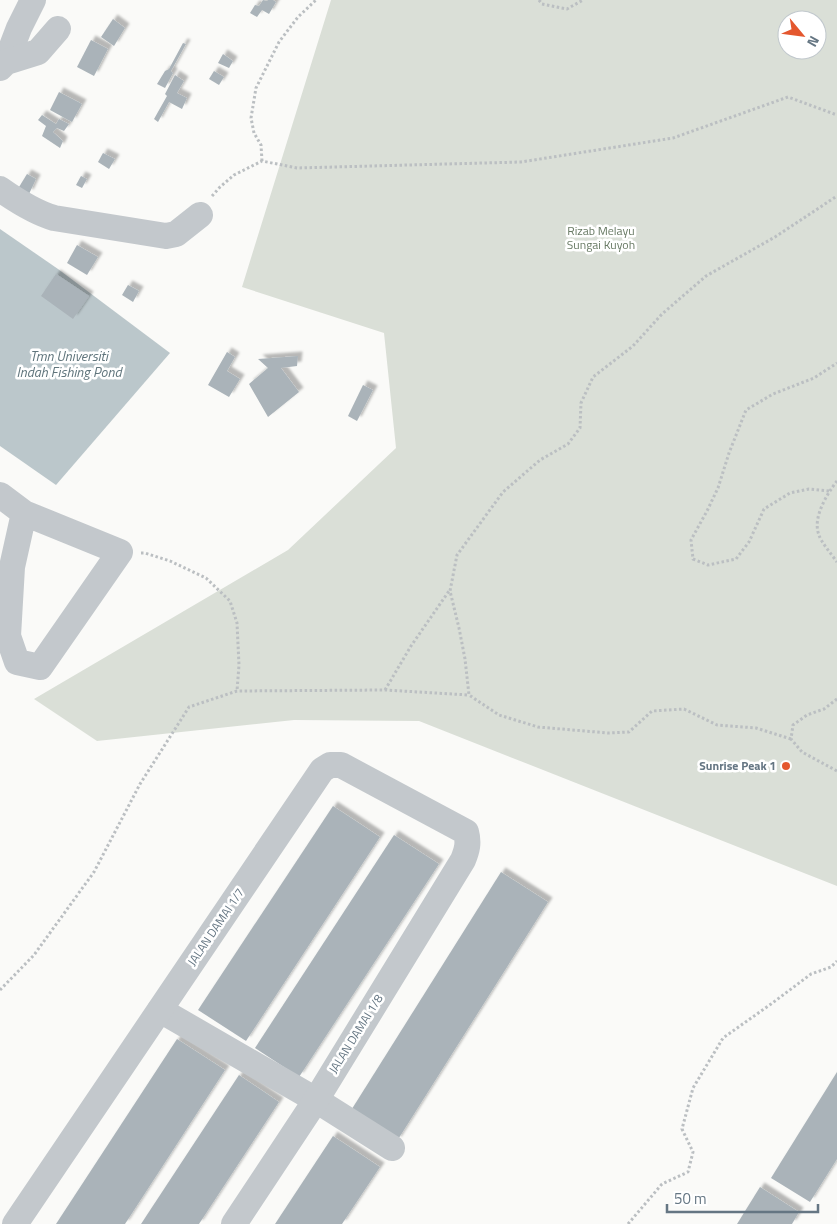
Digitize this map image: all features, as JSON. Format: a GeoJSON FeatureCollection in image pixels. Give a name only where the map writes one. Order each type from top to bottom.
{"type":"FeatureCollection","features":[{"type":"Feature","properties":{"kind":"street"},"geometry":{"type":"LineString","coordinates":[[3,65],[33,0]]}},
{"type":"Feature","properties":{"kind":"street"},"geometry":{"type":"LineString","coordinates":[[3,65],[38,52],[58,29]]}},
{"type":"Feature","properties":{"kind":"street"},"geometry":{"type":"LineString","coordinates":[[0,188],[16,200],[54,218],[166,236],[176,234],[200,215]]}},
{"type":"Feature","properties":{"kind":"street"},"geometry":{"type":"LineString","coordinates":[[0,496],[24,513],[120,552],[40,667],[17,662],[8,636],[12,567],[24,513]]}},
{"type":"Feature","properties":{"kind":"street","name":"JALAN DAMAI 1/7"},"geometry":{"type":"LineString","coordinates":[[15,1224],[322,770],[330,765],[341,765],[466,832],[468,840]]}},
{"type":"Feature","properties":{"kind":"street","name":"JALAN DAMAI 1/8"},"geometry":{"type":"LineString","coordinates":[[234,1224],[316,1100],[463,860],[468,840]]}},
{"type":"Feature","properties":{"kind":"street"},"geometry":{"type":"LineString","coordinates":[[160,1010],[316,1100],[392,1148]]}},
{"type":"Feature","properties":{"kind":"path"},"geometry":{"type":"LineString","coordinates":[[262,161],[261,145],[254,133],[251,118],[256,88],[279,42],[298,17],[316,0]]}},
{"type":"Feature","properties":{"kind":"path"},"geometry":{"type":"LineString","coordinates":[[539,0],[542,4],[567,9],[583,0]]}},
{"type":"Feature","properties":{"kind":"path"},"geometry":{"type":"LineString","coordinates":[[200,215],[220,187],[234,175],[262,161],[297,168],[521,162],[673,138],[788,97],[837,115]]}},
{"type":"Feature","properties":{"kind":"path"},"geometry":{"type":"LineString","coordinates":[[469,695],[460,636],[450,591],[457,555],[502,492],[540,460],[568,444],[580,428],[580,403],[593,377],[633,346],[662,314],[706,276],[775,237],[837,196]]}},
{"type":"Feature","properties":{"kind":"path"},"geometry":{"type":"LineString","coordinates":[[829,491],[809,489],[790,493],[764,509],[749,542],[736,559],[708,565],[693,559],[690,540],[718,488],[746,410],[773,394],[814,378],[837,363]]}},
{"type":"Feature","properties":{"kind":"path"},"geometry":{"type":"LineString","coordinates":[[837,481],[829,491],[817,517],[818,535],[837,562]]}},
{"type":"Feature","properties":{"kind":"path"},"geometry":{"type":"LineString","coordinates":[[120,552],[145,553],[170,561],[206,578],[230,601],[237,623],[239,665],[237,691]]}},
{"type":"Feature","properties":{"kind":"path"},"geometry":{"type":"LineString","coordinates":[[385,690],[411,646],[450,591]]}},
{"type":"Feature","properties":{"kind":"path"},"geometry":{"type":"LineString","coordinates":[[0,990],[34,955],[94,872],[140,784],[189,707],[237,691],[385,690],[469,695],[499,715],[538,727],[608,733],[629,732],[652,711],[684,708],[717,725],[756,728],[791,739],[802,752],[837,771]]}},
{"type":"Feature","properties":{"kind":"path"},"geometry":{"type":"LineString","coordinates":[[791,739],[794,725],[806,715],[824,709],[837,700]]}},
{"type":"Feature","properties":{"kind":"path"},"geometry":{"type":"LineString","coordinates":[[628,1224],[662,1184],[688,1172],[693,1152],[682,1130],[693,1088],[722,1038],[811,974],[831,967],[837,961]]}},
{"type":"Feature","properties":{"kind":"green space","name":"Rizab Melayu Sungai Kuyoh"},"geometry":{"type":"Polygon","coordinates":[[[331,0],[837,0],[837,886],[419,721],[294,720],[97,741],[34,699],[288,550],[396,448],[384,333],[242,287],[331,0]]]}},
{"type":"Feature","properties":{"kind":"water","name":"Tmn Universiti Indah Fishing Pond"},"geometry":{"type":"Polygon","coordinates":[[[0,229],[58,269],[170,353],[56,485],[0,446],[0,229]]]}},
{"type":"Feature","properties":{"kind":"building"},"geometry":{"type":"Polygon","coordinates":[[[263,0],[273,0],[276,2],[269,14],[262,10],[257,17],[250,13],[255,5],[259,6],[263,0]]]}},
{"type":"Feature","properties":{"kind":"building"},"geometry":{"type":"Polygon","coordinates":[[[113,19],[125,28],[114,46],[101,37],[113,19]]]}},
{"type":"Feature","properties":{"kind":"building"},"geometry":{"type":"Polygon","coordinates":[[[91,40],[108,49],[94,76],[77,67],[91,40]]]}},
{"type":"Feature","properties":{"kind":"building"},"geometry":{"type":"Polygon","coordinates":[[[183,43],[186,44],[171,71],[173,73],[165,88],[157,84],[165,71],[169,69],[183,43]]]}},
{"type":"Feature","properties":{"kind":"building"},"geometry":{"type":"Polygon","coordinates":[[[223,54],[233,61],[229,68],[218,63],[223,54]]]}},
{"type":"Feature","properties":{"kind":"building"},"geometry":{"type":"Polygon","coordinates":[[[214,71],[224,77],[219,85],[209,79],[214,71]]]}},
{"type":"Feature","properties":{"kind":"building"},"geometry":{"type":"Polygon","coordinates":[[[175,75],[184,81],[177,93],[187,98],[182,109],[169,102],[158,122],[154,119],[167,96],[165,94],[175,75]]]}},
{"type":"Feature","properties":{"kind":"building"},"geometry":{"type":"Polygon","coordinates":[[[59,92],[82,104],[72,122],[50,110],[59,92]]]}},
{"type":"Feature","properties":{"kind":"building"},"geometry":{"type":"Polygon","coordinates":[[[42,115],[56,124],[59,119],[69,124],[64,131],[57,128],[53,132],[63,141],[60,148],[42,136],[46,126],[38,120],[42,115]]]}},
{"type":"Feature","properties":{"kind":"building"},"geometry":{"type":"Polygon","coordinates":[[[103,153],[115,159],[109,169],[98,162],[103,153]]]}},
{"type":"Feature","properties":{"kind":"building"},"geometry":{"type":"Polygon","coordinates":[[[27,174],[36,179],[29,194],[19,187],[27,174]]]}},
{"type":"Feature","properties":{"kind":"building"},"geometry":{"type":"Polygon","coordinates":[[[81,176],[87,179],[82,188],[76,185],[81,176]]]}},
{"type":"Feature","properties":{"kind":"building"},"geometry":{"type":"Polygon","coordinates":[[[77,245],[98,257],[87,275],[67,263],[77,245]]]}},
{"type":"Feature","properties":{"kind":"building"},"geometry":{"type":"Polygon","coordinates":[[[56,274],[89,296],[73,319],[41,296],[56,274]]]}},
{"type":"Feature","properties":{"kind":"building"},"geometry":{"type":"Polygon","coordinates":[[[128,285],[139,291],[133,302],[122,295],[128,285]]]}},
{"type":"Feature","properties":{"kind":"building"},"geometry":{"type":"Polygon","coordinates":[[[227,352],[235,357],[227,371],[240,379],[229,397],[208,385],[227,352]]]}},
{"type":"Feature","properties":{"kind":"building"},"geometry":{"type":"Polygon","coordinates":[[[298,356],[297,366],[281,368],[299,392],[268,417],[249,384],[268,368],[258,359],[298,356]]]}},
{"type":"Feature","properties":{"kind":"building"},"geometry":{"type":"Polygon","coordinates":[[[363,385],[373,390],[357,421],[348,416],[363,385]]]}},
{"type":"Feature","properties":{"kind":"building"},"geometry":{"type":"Polygon","coordinates":[[[333,806],[380,837],[246,1041],[198,1010],[333,806]]]}},
{"type":"Feature","properties":{"kind":"building"},"geometry":{"type":"Polygon","coordinates":[[[394,835],[439,864],[299,1077],[255,1048],[394,835]]]}},
{"type":"Feature","properties":{"kind":"building"},"geometry":{"type":"Polygon","coordinates":[[[501,872],[548,902],[397,1141],[350,1112],[501,872]]]}},
{"type":"Feature","properties":{"kind":"building"},"geometry":{"type":"Polygon","coordinates":[[[177,1039],[225,1070],[125,1224],[56,1224],[177,1039]]]}},
{"type":"Feature","properties":{"kind":"building"},"geometry":{"type":"Polygon","coordinates":[[[837,1072],[837,1159],[810,1202],[771,1178],[837,1072]]]}},
{"type":"Feature","properties":{"kind":"building"},"geometry":{"type":"Polygon","coordinates":[[[239,1075],[279,1102],[199,1224],[141,1224],[239,1075]]]}},
{"type":"Feature","properties":{"kind":"building"},"geometry":{"type":"Polygon","coordinates":[[[333,1136],[380,1167],[342,1224],[275,1224],[333,1136]]]}},
{"type":"Feature","properties":{"kind":"building"},"geometry":{"type":"Polygon","coordinates":[[[760,1187],[799,1212],[792,1224],[737,1224],[760,1187]]]}},
{"type":"Feature","properties":{"kind":"place","name":"Sunrise Peak 1"},"geometry":{"type":"Point","coordinates":[786,766]}}]}
